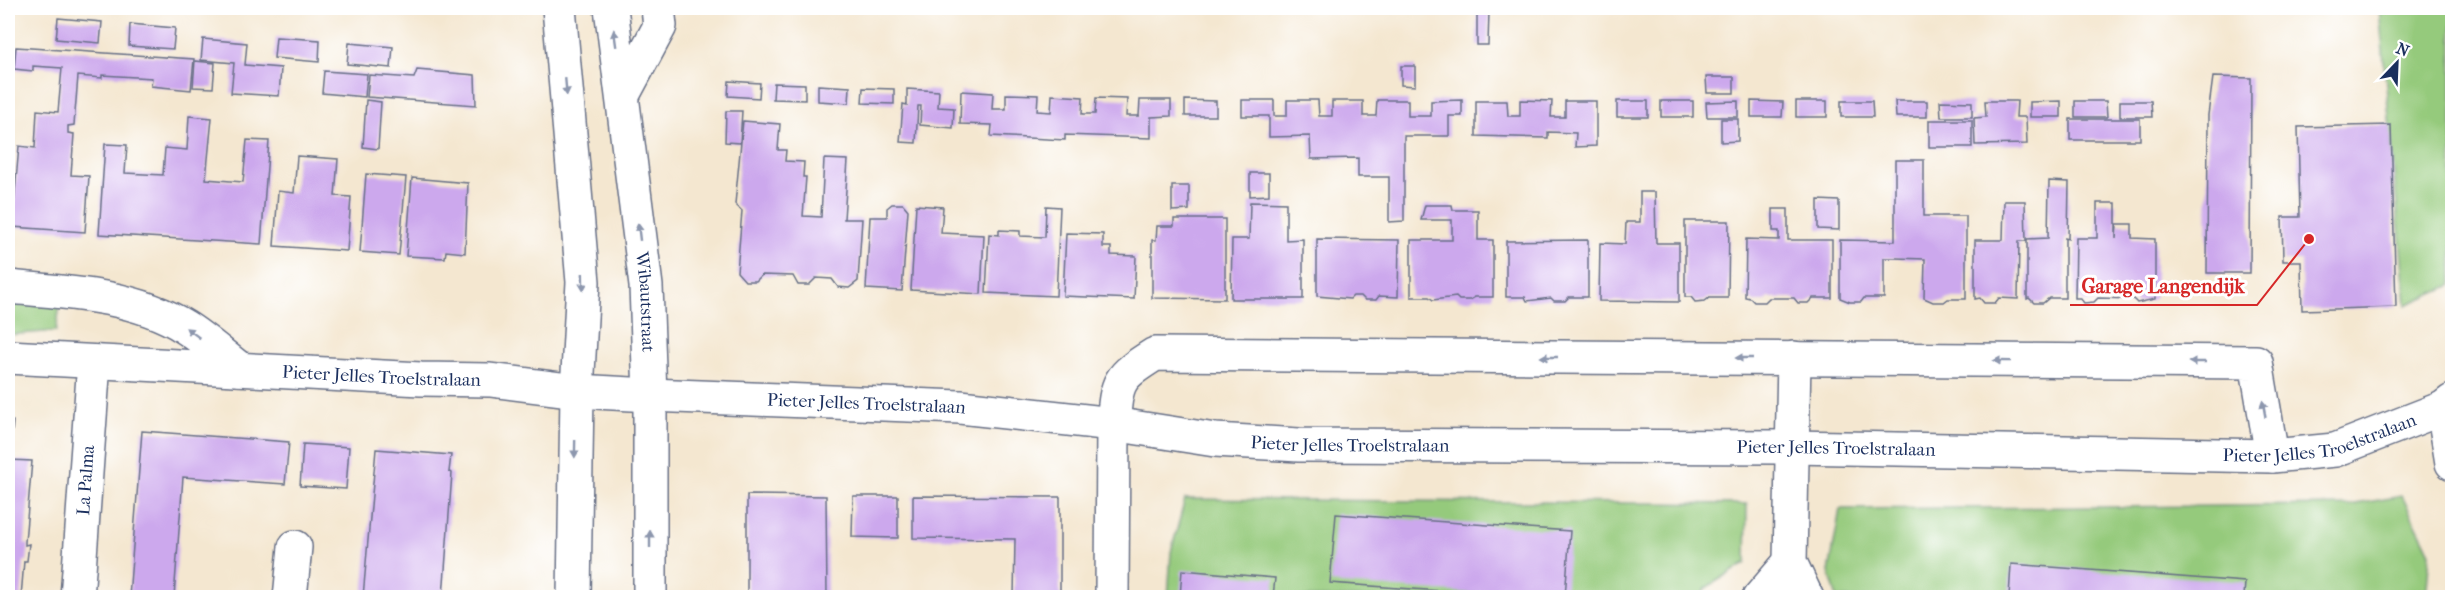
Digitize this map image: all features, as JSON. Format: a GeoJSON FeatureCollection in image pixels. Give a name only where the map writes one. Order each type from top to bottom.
{"type":"FeatureCollection","features":[{"type":"Feature","properties":{"kind":"street"},"geometry":{"type":"LineString","coordinates":[[559,8],[584,282],[577,391],[574,597]]}},
{"type":"Feature","properties":{"kind":"street","name":"Wibautstraat"},"geometry":{"type":"LineString","coordinates":[[611,8],[646,286],[650,395],[650,597]]}},
{"type":"Feature","properties":{"kind":"street"},"geometry":{"type":"LineString","coordinates":[[623,95],[660,26],[658,8]]}},
{"type":"Feature","properties":{"kind":"street"},"geometry":{"type":"LineString","coordinates":[[8,287],[80,293],[150,310],[185,327],[240,369]]}},
{"type":"Feature","properties":{"kind":"street"},"geometry":{"type":"LineString","coordinates":[[1112,597],[1113,424],[1116,395],[1120,381],[1135,367],[1155,354],[2256,362],[2272,456]]}},
{"type":"Feature","properties":{"kind":"street","name":"Pieter Jelles Troelstralaan"},"geometry":{"type":"LineString","coordinates":[[8,357],[421,379],[490,380],[577,391],[650,395],[960,407],[1113,424],[1215,440],[1299,445],[1792,447],[2272,456],[2335,450],[2448,405]]}},
{"type":"Feature","properties":{"kind":"street"},"geometry":{"type":"LineString","coordinates":[[1794,358],[1790,562],[1807,597]]}},
{"type":"Feature","properties":{"kind":"street","name":"La Palma"},"geometry":{"type":"LineString","coordinates":[[77,597],[94,362]]}},
{"type":"Feature","properties":{"kind":"street"},"geometry":{"type":"LineString","coordinates":[[2448,405],[2452,463]]}},
{"type":"Feature","properties":{"kind":"street"},"geometry":{"type":"LineString","coordinates":[[290,597],[295,547]]}},
{"type":"Feature","properties":{"kind":"street"},"geometry":{"type":"LineString","coordinates":[[1759,597],[1790,562]]}},
{"type":"Feature","properties":{"kind":"green space"},"geometry":{"type":"Polygon","coordinates":[[[2379,8],[2452,8],[2452,285],[2406,305],[2379,8]]]}},
{"type":"Feature","properties":{"kind":"green space"},"geometry":{"type":"Polygon","coordinates":[[[8,302],[60,305],[56,331],[8,335],[8,302]]]}},
{"type":"Feature","properties":{"kind":"green space"},"geometry":{"type":"Polygon","coordinates":[[[2402,496],[2430,553],[2426,598],[1837,598],[1829,572],[1840,509],[2350,505],[2402,496]]]}},
{"type":"Feature","properties":{"kind":"green space"},"geometry":{"type":"Polygon","coordinates":[[[1185,499],[1747,504],[1746,563],[1704,589],[1703,597],[1168,598],[1171,552],[1185,499]]]}},
{"type":"Feature","properties":{"kind":"building"},"geometry":{"type":"Polygon","coordinates":[[[1489,11],[1488,45],[1477,45],[1477,12],[1489,11]]]}},
{"type":"Feature","properties":{"kind":"building"},"geometry":{"type":"Polygon","coordinates":[[[58,18],[102,22],[100,43],[56,39],[58,18]]]}},
{"type":"Feature","properties":{"kind":"building"},"geometry":{"type":"Polygon","coordinates":[[[130,24],[175,28],[173,49],[129,46],[130,24]]]}},
{"type":"Feature","properties":{"kind":"building"},"geometry":{"type":"Polygon","coordinates":[[[276,37],[320,40],[319,62],[274,58],[276,37]]]}},
{"type":"Feature","properties":{"kind":"building"},"geometry":{"type":"Polygon","coordinates":[[[203,39],[247,43],[245,65],[281,68],[279,96],[231,93],[234,63],[201,60],[203,39]]]}},
{"type":"Feature","properties":{"kind":"building"},"geometry":{"type":"Polygon","coordinates":[[[349,43],[393,47],[391,68],[347,64],[349,43]]]}},
{"type":"Feature","properties":{"kind":"building"},"geometry":{"type":"Polygon","coordinates":[[[16,47],[194,59],[191,90],[151,86],[152,78],[78,76],[74,125],[68,126],[68,133],[74,134],[71,175],[89,176],[85,232],[12,227],[19,146],[35,148],[37,110],[58,112],[62,68],[33,66],[33,71],[14,69],[16,47]]]}},
{"type":"Feature","properties":{"kind":"building"},"geometry":{"type":"Polygon","coordinates":[[[195,61],[215,63],[213,88],[193,87],[195,61]]]}},
{"type":"Feature","properties":{"kind":"building"},"geometry":{"type":"Polygon","coordinates":[[[1401,66],[1415,66],[1415,86],[1401,85],[1401,66]]]}},
{"type":"Feature","properties":{"kind":"building"},"geometry":{"type":"Polygon","coordinates":[[[417,70],[475,75],[476,105],[367,97],[369,75],[414,78],[417,70]]]}},
{"type":"Feature","properties":{"kind":"building"},"geometry":{"type":"Polygon","coordinates":[[[324,71],[367,74],[365,97],[322,93],[324,71]]]}},
{"type":"Feature","properties":{"kind":"building"},"geometry":{"type":"Polygon","coordinates":[[[1706,77],[1734,77],[1734,93],[1707,93],[1706,77]]]}},
{"type":"Feature","properties":{"kind":"building"},"geometry":{"type":"Polygon","coordinates":[[[2213,77],[2251,78],[2250,273],[2207,273],[2208,115],[2213,77]]]}},
{"type":"Feature","properties":{"kind":"building"},"geometry":{"type":"Polygon","coordinates":[[[729,81],[760,83],[759,98],[728,96],[729,81]]]}},
{"type":"Feature","properties":{"kind":"building"},"geometry":{"type":"Polygon","coordinates":[[[774,83],[805,84],[805,100],[773,99],[774,83]]]}},
{"type":"Feature","properties":{"kind":"building"},"geometry":{"type":"Polygon","coordinates":[[[818,85],[850,87],[849,103],[818,101],[818,85]]]}},
{"type":"Feature","properties":{"kind":"building"},"geometry":{"type":"Polygon","coordinates":[[[863,88],[894,89],[894,104],[862,103],[863,88]]]}},
{"type":"Feature","properties":{"kind":"building"},"geometry":{"type":"Polygon","coordinates":[[[907,89],[939,91],[938,107],[954,108],[953,128],[920,125],[921,106],[918,106],[916,143],[900,142],[903,104],[907,105],[907,89]]]}},
{"type":"Feature","properties":{"kind":"building"},"geometry":{"type":"Polygon","coordinates":[[[961,91],[993,93],[992,109],[1006,109],[1006,94],[1038,95],[1037,111],[1051,112],[1052,95],[1083,97],[1082,114],[1095,114],[1096,98],[1127,99],[1126,116],[1139,116],[1140,100],[1171,100],[1171,116],[1151,117],[1151,138],[1065,135],[1065,140],[991,136],[992,125],[960,124],[961,91]]]}},
{"type":"Feature","properties":{"kind":"building"},"geometry":{"type":"Polygon","coordinates":[[[366,100],[381,102],[378,149],[363,147],[366,100]]]}},
{"type":"Feature","properties":{"kind":"building"},"geometry":{"type":"Polygon","coordinates":[[[1185,100],[1216,101],[1216,116],[1185,116],[1185,100]]]}},
{"type":"Feature","properties":{"kind":"building"},"geometry":{"type":"Polygon","coordinates":[[[1242,100],[1274,100],[1274,116],[1287,116],[1287,100],[1318,100],[1319,116],[1332,116],[1332,101],[1363,101],[1363,116],[1376,116],[1377,100],[1408,100],[1408,116],[1431,116],[1431,101],[1462,100],[1462,116],[1449,116],[1449,136],[1404,136],[1404,221],[1389,222],[1389,177],[1358,177],[1358,158],[1311,159],[1310,136],[1269,137],[1269,116],[1242,116],[1242,100]]]}},
{"type":"Feature","properties":{"kind":"building"},"geometry":{"type":"Polygon","coordinates":[[[1520,100],[1552,101],[1551,117],[1565,117],[1565,101],[1596,101],[1596,146],[1575,147],[1576,133],[1548,132],[1548,138],[1476,136],[1476,101],[1507,101],[1508,116],[1520,116],[1520,100]]]}},
{"type":"Feature","properties":{"kind":"building"},"geometry":{"type":"Polygon","coordinates":[[[1617,101],[1648,101],[1648,117],[1617,117],[1617,101]]]}},
{"type":"Feature","properties":{"kind":"building"},"geometry":{"type":"Polygon","coordinates":[[[1661,101],[1693,101],[1693,117],[1661,117],[1661,101]]]}},
{"type":"Feature","properties":{"kind":"building"},"geometry":{"type":"Polygon","coordinates":[[[1738,101],[1738,117],[1707,117],[1706,102],[1738,101]]]}},
{"type":"Feature","properties":{"kind":"building"},"geometry":{"type":"Polygon","coordinates":[[[1751,101],[1783,102],[1782,117],[1751,117],[1751,101]]]}},
{"type":"Feature","properties":{"kind":"building"},"geometry":{"type":"Polygon","coordinates":[[[1796,101],[1827,101],[1827,117],[1796,117],[1796,101]]]}},
{"type":"Feature","properties":{"kind":"building"},"geometry":{"type":"Polygon","coordinates":[[[1841,101],[1872,101],[1873,117],[1841,117],[1841,101]]]}},
{"type":"Feature","properties":{"kind":"building"},"geometry":{"type":"Polygon","coordinates":[[[1895,101],[1927,101],[1927,117],[1896,117],[1895,101]]]}},
{"type":"Feature","properties":{"kind":"building"},"geometry":{"type":"Polygon","coordinates":[[[1940,101],[1972,102],[1972,117],[1941,117],[1940,101]]]}},
{"type":"Feature","properties":{"kind":"building"},"geometry":{"type":"Polygon","coordinates":[[[1985,101],[2017,101],[2016,117],[2026,117],[2027,144],[1975,145],[1974,118],[1986,117],[1985,101]]]}},
{"type":"Feature","properties":{"kind":"building"},"geometry":{"type":"Polygon","coordinates":[[[2061,101],[2061,117],[2030,117],[2030,102],[2061,101]]]}},
{"type":"Feature","properties":{"kind":"building"},"geometry":{"type":"Polygon","coordinates":[[[2075,101],[2106,101],[2107,117],[2075,117],[2075,101]]]}},
{"type":"Feature","properties":{"kind":"building"},"geometry":{"type":"Polygon","coordinates":[[[2120,101],[2151,101],[2152,117],[2120,117],[2120,101]]]}},
{"type":"Feature","properties":{"kind":"building"},"geometry":{"type":"Polygon","coordinates":[[[726,111],[742,111],[740,143],[725,142],[726,111]]]}},
{"type":"Feature","properties":{"kind":"building"},"geometry":{"type":"Polygon","coordinates":[[[189,116],[212,118],[206,179],[243,182],[247,140],[269,141],[261,244],[99,234],[105,144],[127,145],[125,173],[163,175],[165,148],[187,150],[189,116]]]}},
{"type":"Feature","properties":{"kind":"building"},"geometry":{"type":"Polygon","coordinates":[[[1721,119],[1738,119],[1738,141],[1721,142],[1721,119]]]}},
{"type":"Feature","properties":{"kind":"building"},"geometry":{"type":"Polygon","coordinates":[[[2070,119],[2140,119],[2140,140],[2070,140],[2070,119]]]}},
{"type":"Feature","properties":{"kind":"building"},"geometry":{"type":"Polygon","coordinates":[[[1929,120],[1972,120],[1972,147],[1929,147],[1929,120]]]}},
{"type":"Feature","properties":{"kind":"building"},"geometry":{"type":"Polygon","coordinates":[[[743,121],[780,124],[778,150],[786,150],[785,161],[804,162],[803,177],[806,177],[803,216],[821,217],[824,159],[848,160],[844,219],[862,219],[858,281],[849,288],[838,287],[832,279],[816,278],[809,285],[798,285],[793,276],[762,275],[756,281],[745,281],[737,272],[742,211],[735,204],[743,121]]]}},
{"type":"Feature","properties":{"kind":"building"},"geometry":{"type":"Polygon","coordinates":[[[2391,125],[2396,307],[2302,310],[2301,261],[2283,261],[2282,217],[2300,217],[2298,127],[2391,125]]]}},
{"type":"Feature","properties":{"kind":"building"},"geometry":{"type":"Polygon","coordinates":[[[297,156],[338,159],[335,196],[351,197],[347,251],[274,246],[278,191],[294,193],[297,156]]]}},
{"type":"Feature","properties":{"kind":"building"},"geometry":{"type":"Polygon","coordinates":[[[1895,160],[1924,160],[1924,216],[1966,216],[1966,299],[1933,302],[1924,298],[1925,259],[1895,258],[1884,258],[1884,298],[1864,298],[1861,302],[1850,302],[1840,298],[1840,240],[1895,241],[1895,160]]]}},
{"type":"Feature","properties":{"kind":"building"},"geometry":{"type":"Polygon","coordinates":[[[1250,173],[1269,173],[1269,195],[1250,196],[1250,173]]]}},
{"type":"Feature","properties":{"kind":"building"},"geometry":{"type":"Polygon","coordinates":[[[366,174],[406,177],[399,255],[360,252],[366,174]]]}},
{"type":"Feature","properties":{"kind":"building"},"geometry":{"type":"Polygon","coordinates":[[[412,178],[468,183],[465,253],[446,251],[445,258],[406,256],[412,178]]]}},
{"type":"Feature","properties":{"kind":"building"},"geometry":{"type":"Polygon","coordinates":[[[2049,181],[2069,182],[2068,239],[2065,238],[2065,298],[2049,298],[2043,303],[2034,303],[2029,298],[2027,299],[2027,239],[2048,238],[2049,181]]]}},
{"type":"Feature","properties":{"kind":"building"},"geometry":{"type":"Polygon","coordinates":[[[1172,186],[1189,186],[1189,210],[1172,211],[1172,186]]]}},
{"type":"Feature","properties":{"kind":"building"},"geometry":{"type":"Polygon","coordinates":[[[1640,192],[1655,192],[1656,243],[1679,243],[1679,302],[1599,301],[1600,243],[1625,244],[1626,222],[1640,222],[1640,192]]]}},
{"type":"Feature","properties":{"kind":"building"},"geometry":{"type":"Polygon","coordinates":[[[1818,200],[1839,201],[1839,230],[1818,229],[1818,200]]]}},
{"type":"Feature","properties":{"kind":"building"},"geometry":{"type":"Polygon","coordinates":[[[2004,201],[2025,201],[2026,241],[2019,241],[2018,299],[1999,298],[1995,303],[1984,303],[1980,298],[1975,299],[1975,240],[2003,240],[2004,201]]]}},
{"type":"Feature","properties":{"kind":"building"},"geometry":{"type":"Polygon","coordinates":[[[1250,202],[1286,203],[1286,240],[1303,239],[1303,299],[1231,299],[1232,239],[1249,239],[1250,202]]]}},
{"type":"Feature","properties":{"kind":"building"},"geometry":{"type":"Polygon","coordinates":[[[2097,203],[2116,203],[2116,239],[2117,224],[2132,224],[2132,238],[2155,239],[2155,299],[2137,303],[2133,299],[2098,298],[2094,302],[2084,303],[2080,298],[2075,298],[2076,238],[2097,238],[2097,203]]]}},
{"type":"Feature","properties":{"kind":"building"},"geometry":{"type":"Polygon","coordinates":[[[892,204],[903,204],[908,210],[902,291],[866,289],[870,217],[887,217],[887,208],[892,204]]]}},
{"type":"Feature","properties":{"kind":"building"},"geometry":{"type":"Polygon","coordinates":[[[916,205],[943,207],[941,233],[984,235],[981,294],[911,290],[916,205]]]}},
{"type":"Feature","properties":{"kind":"building"},"geometry":{"type":"Polygon","coordinates":[[[1425,205],[1452,205],[1453,210],[1478,210],[1478,240],[1493,240],[1493,297],[1459,300],[1456,297],[1433,300],[1429,297],[1411,297],[1411,240],[1452,240],[1452,220],[1421,220],[1425,205]]]}},
{"type":"Feature","properties":{"kind":"building"},"geometry":{"type":"Polygon","coordinates":[[[1046,206],[1060,207],[1056,296],[986,293],[989,234],[999,235],[999,230],[1020,231],[1020,236],[1045,237],[1046,206]]]}},
{"type":"Feature","properties":{"kind":"building"},"geometry":{"type":"Polygon","coordinates":[[[1773,209],[1788,209],[1788,240],[1832,240],[1832,298],[1813,298],[1808,303],[1798,303],[1794,298],[1769,298],[1765,302],[1754,302],[1745,297],[1746,239],[1779,240],[1779,231],[1773,231],[1773,209]]]}},
{"type":"Feature","properties":{"kind":"building"},"geometry":{"type":"Polygon","coordinates":[[[1174,219],[1225,219],[1225,299],[1152,298],[1152,240],[1156,240],[1157,226],[1174,226],[1174,219]]]}},
{"type":"Feature","properties":{"kind":"building"},"geometry":{"type":"Polygon","coordinates":[[[1685,221],[1729,221],[1728,298],[1709,298],[1695,302],[1691,297],[1685,297],[1685,221]]]}},
{"type":"Feature","properties":{"kind":"building"},"geometry":{"type":"Polygon","coordinates":[[[1066,233],[1103,234],[1103,247],[1111,247],[1111,255],[1136,256],[1134,299],[1063,296],[1066,233]]]}},
{"type":"Feature","properties":{"kind":"building"},"geometry":{"type":"Polygon","coordinates":[[[1317,239],[1399,240],[1398,297],[1379,296],[1376,300],[1365,300],[1361,296],[1353,296],[1350,299],[1317,296],[1317,239]]]}},
{"type":"Feature","properties":{"kind":"building"},"geometry":{"type":"Polygon","coordinates":[[[1588,240],[1588,297],[1569,297],[1565,301],[1554,301],[1551,298],[1527,301],[1525,297],[1506,297],[1506,241],[1588,240]]]}},
{"type":"Feature","properties":{"kind":"building"},"geometry":{"type":"Polygon","coordinates":[[[8,420],[13,421],[10,460],[32,461],[25,545],[29,544],[27,561],[24,561],[21,597],[8,597],[8,420]]]}},
{"type":"Feature","properties":{"kind":"building"},"geometry":{"type":"Polygon","coordinates":[[[142,431],[289,442],[285,484],[183,477],[174,597],[129,597],[142,431]]]}},
{"type":"Feature","properties":{"kind":"building"},"geometry":{"type":"Polygon","coordinates":[[[303,444],[349,447],[346,489],[300,486],[303,444]]]}},
{"type":"Feature","properties":{"kind":"building"},"geometry":{"type":"Polygon","coordinates":[[[376,449],[451,455],[449,472],[452,473],[443,597],[363,597],[376,449]]]}},
{"type":"Feature","properties":{"kind":"building"},"geometry":{"type":"Polygon","coordinates":[[[747,495],[826,496],[827,597],[747,597],[747,495]]]}},
{"type":"Feature","properties":{"kind":"building"},"geometry":{"type":"Polygon","coordinates":[[[853,496],[898,496],[898,538],[852,537],[853,496]]]}},
{"type":"Feature","properties":{"kind":"building"},"geometry":{"type":"Polygon","coordinates":[[[913,496],[1060,497],[1060,597],[1014,597],[1015,539],[913,538],[913,496]]]}},
{"type":"Feature","properties":{"kind":"building"},"geometry":{"type":"Polygon","coordinates":[[[1336,514],[1570,531],[1565,597],[1524,597],[1330,583],[1336,514]]]}},
{"type":"Feature","properties":{"kind":"building"},"geometry":{"type":"Polygon","coordinates":[[[2011,564],[2245,582],[2244,597],[2009,597],[2011,564]]]}},
{"type":"Feature","properties":{"kind":"building"},"geometry":{"type":"Polygon","coordinates":[[[1182,570],[1275,578],[1273,597],[1180,597],[1182,570]]]}},
{"type":"Feature","properties":{"kind":"place","name":"Garage Langendijk"},"geometry":{"type":"Point","coordinates":[2309,239]}}]}
